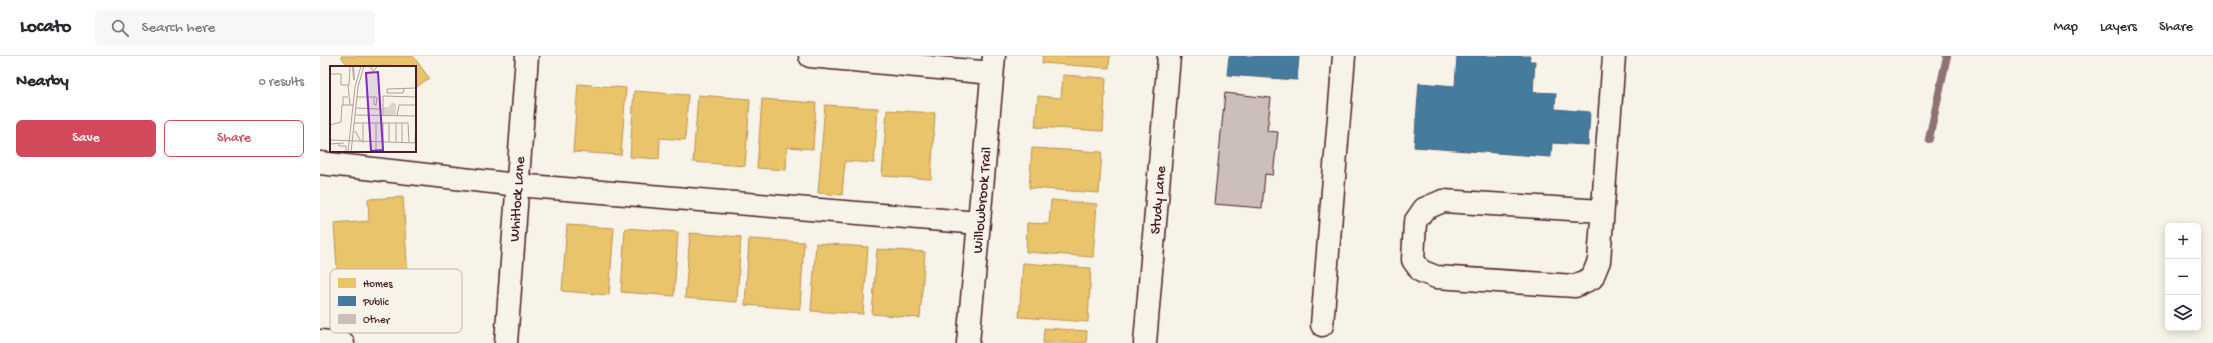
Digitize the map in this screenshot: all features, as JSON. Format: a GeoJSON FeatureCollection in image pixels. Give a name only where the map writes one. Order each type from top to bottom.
{"type":"FeatureCollection","features":[{"type":"Feature","properties":{"kind":"street","name":"Whitlock Lane"},"geometry":{"type":"LineString","coordinates":[[506,343],[527,56]]}},
{"type":"Feature","properties":{"kind":"street"},"geometry":{"type":"LineString","coordinates":[[810,56],[993,65]]}},
{"type":"Feature","properties":{"kind":"street","name":"Study Lane"},"geometry":{"type":"LineString","coordinates":[[1145,343],[1169,56]]}},
{"type":"Feature","properties":{"kind":"street"},"geometry":{"type":"LineString","coordinates":[[1322,325],[1344,56]]}},
{"type":"Feature","properties":{"kind":"street"},"geometry":{"type":"LineString","coordinates":[[1602,211],[1443,201],[1424,208],[1415,222],[1413,260],[1421,271],[1436,277],[1575,286],[1592,278],[1599,260],[1614,56]]}},
{"type":"Feature","properties":{"kind":"street","name":"Willowbrook Trail"},"geometry":{"type":"LineString","coordinates":[[968,343],[993,65]]}},
{"type":"Feature","properties":{"kind":"street"},"geometry":{"type":"LineString","coordinates":[[320,163],[517,185],[979,223]]}},
{"type":"Feature","properties":{"kind":"street"},"geometry":{"type":"LineString","coordinates":[[320,341],[343,343]]}},
{"type":"Feature","properties":{"kind":"building: Homes"},"geometry":{"type":"Polygon","coordinates":[[[341,56],[413,56],[429,78],[416,87],[416,66],[348,66],[341,56]]]}},
{"type":"Feature","properties":{"kind":"building: Homes"},"geometry":{"type":"Polygon","coordinates":[[[1043,56],[1110,56],[1109,68],[1042,63],[1043,56]]]}},
{"type":"Feature","properties":{"kind":"building: Homes"},"geometry":{"type":"Polygon","coordinates":[[[1063,75],[1106,78],[1103,131],[1035,127],[1038,96],[1061,98],[1063,75]]]}},
{"type":"Feature","properties":{"kind":"building: Homes"},"geometry":{"type":"Polygon","coordinates":[[[578,84],[626,88],[621,155],[573,152],[578,84]]]}},
{"type":"Feature","properties":{"kind":"building: Homes"},"geometry":{"type":"Polygon","coordinates":[[[634,91],[688,95],[685,140],[660,138],[659,159],[630,157],[634,91]]]}},
{"type":"Feature","properties":{"kind":"building: Homes"},"geometry":{"type":"Polygon","coordinates":[[[698,95],[750,99],[745,166],[693,162],[698,95]]]}},
{"type":"Feature","properties":{"kind":"building: Homes"},"geometry":{"type":"Polygon","coordinates":[[[762,99],[816,103],[813,149],[787,147],[786,170],[757,168],[762,99]]]}},
{"type":"Feature","properties":{"kind":"building: Homes"},"geometry":{"type":"Polygon","coordinates":[[[825,105],[878,108],[874,163],[845,161],[842,195],[818,193],[825,105]]]}},
{"type":"Feature","properties":{"kind":"building: Homes"},"geometry":{"type":"Polygon","coordinates":[[[887,110],[935,113],[931,179],[882,176],[887,110]]]}},
{"type":"Feature","properties":{"kind":"building: Homes"},"geometry":{"type":"Polygon","coordinates":[[[1032,148],[1102,152],[1099,193],[1029,188],[1032,148]]]}},
{"type":"Feature","properties":{"kind":"building: Homes"},"geometry":{"type":"Polygon","coordinates":[[[403,197],[407,269],[337,269],[334,224],[369,221],[368,199],[403,197]]]}},
{"type":"Feature","properties":{"kind":"building: Homes"},"geometry":{"type":"Polygon","coordinates":[[[1051,200],[1097,204],[1093,257],[1026,252],[1027,223],[1049,224],[1051,200]]]}},
{"type":"Feature","properties":{"kind":"building: Homes"},"geometry":{"type":"Polygon","coordinates":[[[567,225],[614,228],[609,295],[562,291],[567,225]]]}},
{"type":"Feature","properties":{"kind":"building: Homes"},"geometry":{"type":"Polygon","coordinates":[[[625,228],[678,232],[674,296],[621,292],[625,228]]]}},
{"type":"Feature","properties":{"kind":"building: Homes"},"geometry":{"type":"Polygon","coordinates":[[[690,233],[741,237],[737,302],[685,298],[690,233]]]}},
{"type":"Feature","properties":{"kind":"building: Homes"},"geometry":{"type":"Polygon","coordinates":[[[749,239],[804,242],[800,309],[745,305],[749,239]]]}},
{"type":"Feature","properties":{"kind":"building: Homes"},"geometry":{"type":"Polygon","coordinates":[[[816,243],[868,247],[863,314],[811,311],[816,243]]]}},
{"type":"Feature","properties":{"kind":"building: Homes"},"geometry":{"type":"Polygon","coordinates":[[[877,249],[925,252],[920,318],[872,314],[877,249]]]}},
{"type":"Feature","properties":{"kind":"building: Homes"},"geometry":{"type":"Polygon","coordinates":[[[1023,263],[1091,268],[1088,322],[1019,317],[1023,263]]]}},
{"type":"Feature","properties":{"kind":"building: Homes"},"geometry":{"type":"Polygon","coordinates":[[[1044,328],[1087,331],[1086,343],[1043,343],[1044,328]]]}},
{"type":"Feature","properties":{"kind":"building: Public"},"geometry":{"type":"Polygon","coordinates":[[[1229,56],[1299,56],[1297,80],[1227,75],[1229,56]]]}},
{"type":"Feature","properties":{"kind":"building: Public"},"geometry":{"type":"Polygon","coordinates":[[[1457,56],[1530,56],[1529,61],[1535,61],[1533,92],[1556,93],[1555,109],[1590,112],[1588,145],[1552,143],[1551,157],[1414,147],[1419,83],[1455,86],[1457,56]]]}},
{"type":"Feature","properties":{"kind":"building: Other"},"geometry":{"type":"Polygon","coordinates":[[[1225,93],[1271,98],[1267,131],[1278,132],[1273,175],[1265,174],[1262,208],[1214,204],[1225,93]]]}},
{"type":"Feature","properties":{"kind":"waterway"},"geometry":{"type":"LineString","coordinates":[[1929,139],[1947,56]]}}]}
